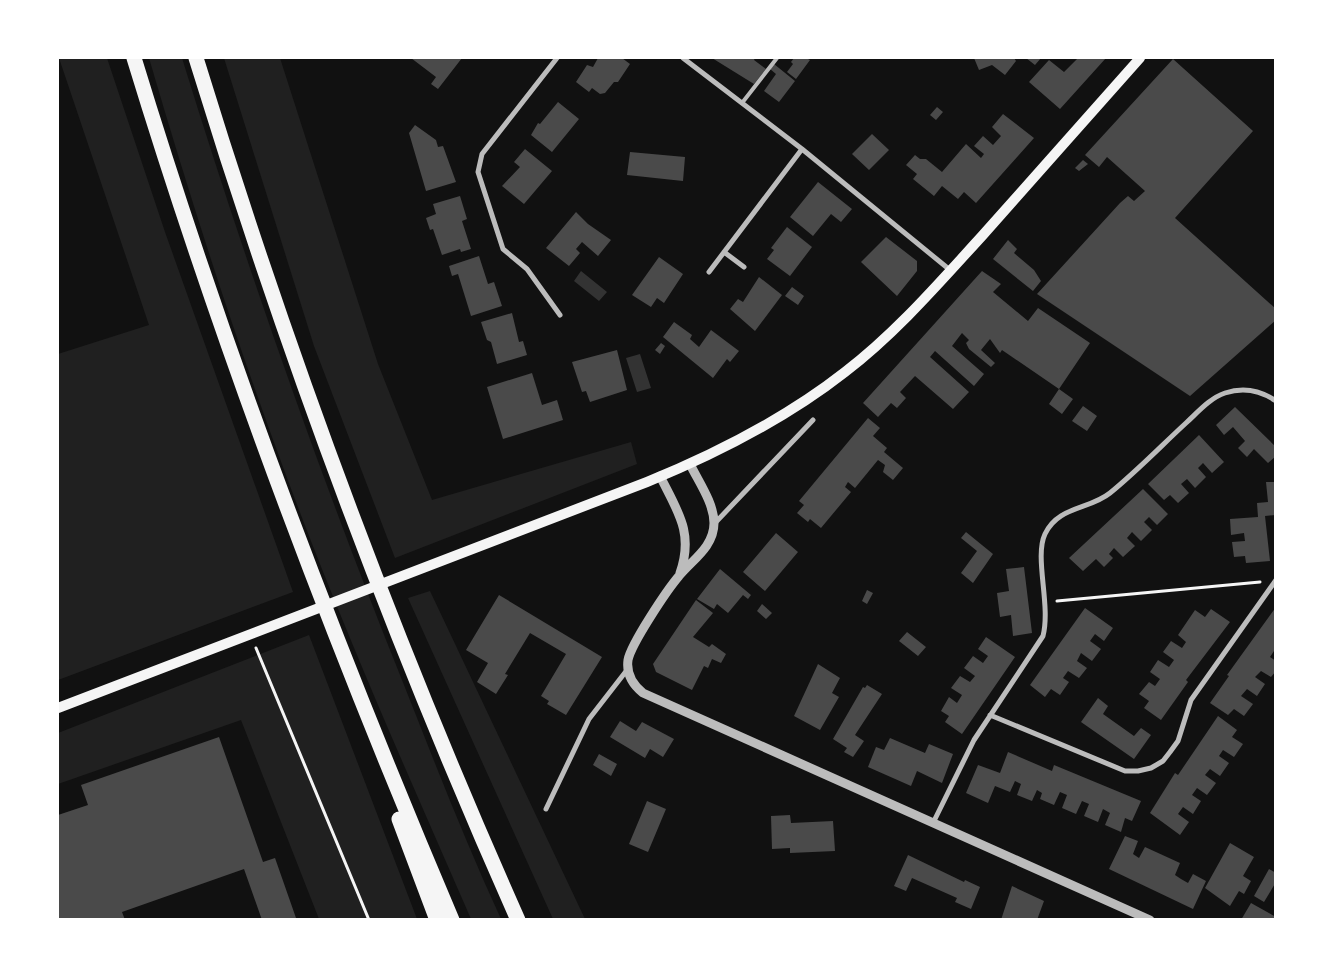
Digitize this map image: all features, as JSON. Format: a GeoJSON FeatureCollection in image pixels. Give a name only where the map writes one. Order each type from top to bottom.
{"type":"FeatureCollection","features":[{"type":"Feature","properties":{"kind":"highway"},"geometry":{"type":"LineString","coordinates":[[134,58],[194,249],[244,396],[357,694],[452,920]]}},
{"type":"Feature","properties":{"kind":"highway"},"geometry":{"type":"LineString","coordinates":[[196,58],[238,192],[329,455],[406,653],[518,920]]}},
{"type":"Feature","properties":{"kind":"highway"},"geometry":{"type":"LineString","coordinates":[[357,694],[394,809],[437,920]]}},
{"type":"Feature","properties":{"kind":"main road"},"geometry":{"type":"LineString","coordinates":[[58,708],[660,476],[690,464],[753,433],[834,381],[889,334],[950,270],[1140,58]]}},
{"type":"Feature","properties":{"kind":"street"},"geometry":{"type":"LineString","coordinates":[[557,58],[482,154],[478,172],[503,249],[527,269],[560,316]]}},
{"type":"Feature","properties":{"kind":"street"},"geometry":{"type":"LineString","coordinates":[[683,58],[802,149],[950,270]]}},
{"type":"Feature","properties":{"kind":"street"},"geometry":{"type":"LineString","coordinates":[[708,272],[802,149]]}},
{"type":"Feature","properties":{"kind":"street"},"geometry":{"type":"LineString","coordinates":[[724,252],[744,266]]}},
{"type":"Feature","properties":{"kind":"street"},"geometry":{"type":"LineString","coordinates":[[934,822],[962,761],[990,715],[1043,636],[1046,622],[1046,602],[1041,550],[1044,536],[1058,517],[1069,510],[1109,494],[1218,396],[1237,390],[1252,390],[1266,394],[1276,401]]}},
{"type":"Feature","properties":{"kind":"street"},"geometry":{"type":"LineString","coordinates":[[714,523],[813,420]]}},
{"type":"Feature","properties":{"kind":"street"},"geometry":{"type":"LineString","coordinates":[[690,464],[707,499],[714,523],[712,537],[705,549],[679,576],[635,644],[628,661],[628,669],[630,680],[643,693],[1150,920]]}},
{"type":"Feature","properties":{"kind":"street"},"geometry":{"type":"LineString","coordinates":[[660,476],[685,529],[686,552],[679,576]]}},
{"type":"Feature","properties":{"kind":"street"},"geometry":{"type":"LineString","coordinates":[[990,715],[1125,771],[1138,772],[1151,768],[1163,760],[1174,746],[1191,700],[1276,580]]}},
{"type":"Feature","properties":{"kind":"street"},"geometry":{"type":"LineString","coordinates":[[546,809],[589,719],[628,669]]}},
{"type":"Feature","properties":{"kind":"lane"},"geometry":{"type":"LineString","coordinates":[[742,103],[777,58]]}},
{"type":"Feature","properties":{"kind":"path"},"geometry":{"type":"LineString","coordinates":[[1046,602],[1266,581]]}},
{"type":"Feature","properties":{"kind":"path"},"geometry":{"type":"LineString","coordinates":[[256,647],[369,920]]}},
{"type":"Feature","properties":{"kind":"shaded area"},"geometry":{"type":"Polygon","coordinates":[[[59,58],[107,58],[165,232],[293,592],[58,680],[58,354],[149,325],[59,58]]]}},
{"type":"Feature","properties":{"kind":"shaded area"},"geometry":{"type":"Polygon","coordinates":[[[149,58],[182,58],[232,215],[313,449],[438,771],[501,919],[471,919],[350,638],[304,524],[229,314],[149,58]]]}},
{"type":"Feature","properties":{"kind":"shaded area"},"geometry":{"type":"Polygon","coordinates":[[[224,58],[280,58],[378,364],[432,500],[631,442],[637,464],[395,558],[314,346],[224,58]]]}},
{"type":"Feature","properties":{"kind":"shaded area"},"geometry":{"type":"Polygon","coordinates":[[[581,271],[607,292],[599,301],[574,281],[581,271]]]}},
{"type":"Feature","properties":{"kind":"shaded area"},"geometry":{"type":"Polygon","coordinates":[[[640,354],[651,388],[637,392],[626,358],[640,354]]]}},
{"type":"Feature","properties":{"kind":"shaded area"},"geometry":{"type":"Polygon","coordinates":[[[430,591],[585,919],[553,919],[408,598],[430,591]]]}},
{"type":"Feature","properties":{"kind":"shaded area"},"geometry":{"type":"Polygon","coordinates":[[[309,635],[417,919],[319,919],[241,720],[58,784],[58,733],[309,635]]]}},
{"type":"Feature","properties":{"kind":"building"},"geometry":{"type":"Polygon","coordinates":[[[411,58],[462,58],[438,89],[431,84],[436,77],[411,58]]]}},
{"type":"Feature","properties":{"kind":"building"},"geometry":{"type":"Polygon","coordinates":[[[598,58],[622,58],[630,64],[618,82],[614,82],[605,93],[600,94],[592,88],[589,92],[576,82],[587,65],[593,67],[598,58]]]}},
{"type":"Feature","properties":{"kind":"building"},"geometry":{"type":"Polygon","coordinates":[[[712,58],[755,58],[754,60],[766,69],[754,84],[712,58]]]}},
{"type":"Feature","properties":{"kind":"building"},"geometry":{"type":"Polygon","coordinates":[[[794,58],[810,60],[796,79],[787,72],[793,64],[791,62],[794,58]]]}},
{"type":"Feature","properties":{"kind":"building"},"geometry":{"type":"Polygon","coordinates":[[[974,58],[1014,58],[1016,61],[1005,75],[992,65],[979,70],[974,58]]]}},
{"type":"Feature","properties":{"kind":"building"},"geometry":{"type":"Polygon","coordinates":[[[1026,58],[1041,58],[1035,65],[1026,58]]]}},
{"type":"Feature","properties":{"kind":"building"},"geometry":{"type":"Polygon","coordinates":[[[1078,58],[1106,58],[1060,109],[1029,82],[1049,60],[1064,72],[1078,58]]]}},
{"type":"Feature","properties":{"kind":"building"},"geometry":{"type":"Polygon","coordinates":[[[1173,59],[1253,131],[1175,218],[1276,309],[1276,320],[1190,396],[1037,294],[1120,203],[1128,196],[1134,201],[1145,191],[1107,157],[1099,167],[1085,155],[1173,59]]]}},
{"type":"Feature","properties":{"kind":"building"},"geometry":{"type":"Polygon","coordinates":[[[774,64],[795,81],[779,102],[764,91],[776,74],[770,69],[774,64]]]}},
{"type":"Feature","properties":{"kind":"building"},"geometry":{"type":"Polygon","coordinates":[[[558,102],[579,119],[552,152],[531,135],[538,123],[540,124],[558,102]]]}},
{"type":"Feature","properties":{"kind":"building"},"geometry":{"type":"Polygon","coordinates":[[[937,107],[943,112],[936,120],[930,115],[937,107]]]}},
{"type":"Feature","properties":{"kind":"building"},"geometry":{"type":"Polygon","coordinates":[[[1003,114],[1034,138],[976,203],[964,192],[958,199],[942,186],[934,196],[913,179],[917,174],[906,165],[915,155],[920,159],[926,159],[942,172],[966,144],[981,158],[984,154],[974,146],[983,136],[993,145],[1001,136],[992,127],[1003,114]]]}},
{"type":"Feature","properties":{"kind":"building"},"geometry":{"type":"Polygon","coordinates":[[[415,125],[436,140],[438,147],[443,146],[456,182],[426,191],[409,133],[415,125]]]}},
{"type":"Feature","properties":{"kind":"building"},"geometry":{"type":"Polygon","coordinates":[[[872,134],[889,150],[869,170],[852,154],[872,134]]]}},
{"type":"Feature","properties":{"kind":"building"},"geometry":{"type":"Polygon","coordinates":[[[525,149],[552,171],[524,204],[502,186],[520,167],[514,162],[525,149]]]}},
{"type":"Feature","properties":{"kind":"building"},"geometry":{"type":"Polygon","coordinates":[[[630,152],[685,157],[683,181],[627,175],[630,152]]]}},
{"type":"Feature","properties":{"kind":"building"},"geometry":{"type":"Polygon","coordinates":[[[1083,160],[1088,164],[1079,171],[1075,168],[1083,160]]]}},
{"type":"Feature","properties":{"kind":"building"},"geometry":{"type":"Polygon","coordinates":[[[818,182],[852,209],[841,222],[831,214],[813,236],[790,217],[818,182]]]}},
{"type":"Feature","properties":{"kind":"building"},"geometry":{"type":"Polygon","coordinates":[[[460,196],[467,219],[462,221],[471,249],[461,252],[460,249],[442,255],[433,229],[430,230],[426,218],[436,214],[433,204],[460,196]]]}},
{"type":"Feature","properties":{"kind":"building"},"geometry":{"type":"Polygon","coordinates":[[[576,212],[588,224],[611,240],[598,256],[582,242],[576,249],[580,253],[569,266],[546,248],[576,212]]]}},
{"type":"Feature","properties":{"kind":"building"},"geometry":{"type":"Polygon","coordinates":[[[787,227],[812,247],[790,276],[767,259],[774,250],[771,248],[787,227]]]}},
{"type":"Feature","properties":{"kind":"building"},"geometry":{"type":"Polygon","coordinates":[[[886,237],[917,261],[917,271],[897,296],[861,262],[886,237]]]}},
{"type":"Feature","properties":{"kind":"building"},"geometry":{"type":"Polygon","coordinates":[[[1008,240],[1017,249],[1014,253],[1034,270],[1041,281],[1033,291],[993,259],[1008,240]]]}},
{"type":"Feature","properties":{"kind":"building"},"geometry":{"type":"Polygon","coordinates":[[[479,256],[488,284],[494,282],[502,306],[471,316],[458,274],[452,276],[449,266],[479,256]]]}},
{"type":"Feature","properties":{"kind":"building"},"geometry":{"type":"Polygon","coordinates":[[[659,257],[683,274],[664,303],[657,298],[651,307],[632,295],[659,257]]]}},
{"type":"Feature","properties":{"kind":"building"},"geometry":{"type":"Polygon","coordinates":[[[982,271],[1001,284],[993,292],[1028,321],[1038,308],[1090,343],[1059,389],[1002,350],[1000,353],[990,339],[981,350],[995,363],[991,367],[969,349],[966,343],[969,340],[962,333],[952,346],[984,374],[974,386],[935,351],[930,357],[969,392],[953,409],[915,376],[900,392],[906,398],[897,408],[891,403],[878,417],[863,403],[982,271]]]}},
{"type":"Feature","properties":{"kind":"building"},"geometry":{"type":"Polygon","coordinates":[[[759,277],[782,295],[755,331],[730,309],[738,299],[743,302],[759,277]]]}},
{"type":"Feature","properties":{"kind":"building"},"geometry":{"type":"Polygon","coordinates":[[[792,287],[804,296],[798,305],[785,296],[792,287]]]}},
{"type":"Feature","properties":{"kind":"building"},"geometry":{"type":"Polygon","coordinates":[[[512,313],[519,342],[523,341],[527,355],[497,364],[491,342],[487,340],[481,322],[512,313]]]}},
{"type":"Feature","properties":{"kind":"building"},"geometry":{"type":"Polygon","coordinates":[[[674,322],[692,335],[690,339],[699,347],[711,330],[739,351],[730,362],[727,359],[713,378],[663,337],[674,322]]]}},
{"type":"Feature","properties":{"kind":"building"},"geometry":{"type":"Polygon","coordinates":[[[661,343],[665,346],[660,354],[655,350],[661,343]]]}},
{"type":"Feature","properties":{"kind":"building"},"geometry":{"type":"Polygon","coordinates":[[[617,350],[627,390],[590,402],[586,391],[582,392],[572,362],[617,350]]]}},
{"type":"Feature","properties":{"kind":"building"},"geometry":{"type":"Polygon","coordinates":[[[532,373],[542,405],[557,400],[563,420],[503,439],[487,387],[532,373]]]}},
{"type":"Feature","properties":{"kind":"building"},"geometry":{"type":"Polygon","coordinates":[[[1059,389],[1073,399],[1062,414],[1049,404],[1059,389]]]}},
{"type":"Feature","properties":{"kind":"building"},"geometry":{"type":"Polygon","coordinates":[[[1083,406],[1097,416],[1087,431],[1072,421],[1083,406]]]}},
{"type":"Feature","properties":{"kind":"building"},"geometry":{"type":"Polygon","coordinates":[[[1235,407],[1276,447],[1276,456],[1268,463],[1254,449],[1247,457],[1238,448],[1245,441],[1233,427],[1224,435],[1216,425],[1235,407]]]}},
{"type":"Feature","properties":{"kind":"building"},"geometry":{"type":"Polygon","coordinates":[[[868,418],[880,428],[873,436],[887,448],[884,452],[903,468],[893,480],[883,472],[885,465],[878,460],[855,488],[848,482],[845,487],[851,492],[821,528],[810,519],[808,522],[797,513],[804,505],[799,501],[868,418]]]}},
{"type":"Feature","properties":{"kind":"building"},"geometry":{"type":"Polygon","coordinates":[[[1199,435],[1224,462],[1212,473],[1203,463],[1198,468],[1206,477],[1195,488],[1187,479],[1181,484],[1189,493],[1178,503],[1170,495],[1164,500],[1148,484],[1199,435]]]}},
{"type":"Feature","properties":{"kind":"building"},"geometry":{"type":"Polygon","coordinates":[[[1266,482],[1276,482],[1276,515],[1265,516],[1270,561],[1246,563],[1245,556],[1234,557],[1232,542],[1245,541],[1244,533],[1231,535],[1230,519],[1258,517],[1257,503],[1268,502],[1266,482]]]}},
{"type":"Feature","properties":{"kind":"building"},"geometry":{"type":"Polygon","coordinates":[[[1143,489],[1168,514],[1157,525],[1149,517],[1144,522],[1152,530],[1141,541],[1132,532],[1127,538],[1135,546],[1123,557],[1114,548],[1109,554],[1113,558],[1104,567],[1096,559],[1083,571],[1069,558],[1143,489]]]}},
{"type":"Feature","properties":{"kind":"building"},"geometry":{"type":"Polygon","coordinates":[[[966,532],[993,554],[973,583],[961,573],[977,551],[961,538],[966,532]]]}},
{"type":"Feature","properties":{"kind":"building"},"geometry":{"type":"Polygon","coordinates":[[[776,533],[798,552],[765,591],[743,572],[776,533]]]}},
{"type":"Feature","properties":{"kind":"building"},"geometry":{"type":"Polygon","coordinates":[[[1024,567],[1032,633],[1013,636],[1011,615],[1000,617],[997,593],[1009,591],[1006,569],[1024,567]]]}},
{"type":"Feature","properties":{"kind":"building"},"geometry":{"type":"Polygon","coordinates":[[[720,569],[751,595],[748,599],[743,595],[728,613],[717,604],[714,609],[697,599],[720,569]]]}},
{"type":"Feature","properties":{"kind":"building"},"geometry":{"type":"Polygon","coordinates":[[[867,590],[873,593],[867,604],[862,601],[867,590]]]}},
{"type":"Feature","properties":{"kind":"building"},"geometry":{"type":"Polygon","coordinates":[[[499,595],[602,657],[566,715],[547,704],[549,701],[541,696],[566,654],[530,633],[505,674],[508,675],[496,694],[477,682],[488,663],[466,650],[499,595]]]}},
{"type":"Feature","properties":{"kind":"building"},"geometry":{"type":"Polygon","coordinates":[[[696,600],[713,613],[693,637],[709,647],[712,644],[726,654],[721,663],[712,659],[708,668],[704,666],[692,690],[656,672],[653,664],[696,600]]]}},
{"type":"Feature","properties":{"kind":"building"},"geometry":{"type":"Polygon","coordinates":[[[762,604],[772,613],[766,619],[757,611],[762,604]]]}},
{"type":"Feature","properties":{"kind":"building"},"geometry":{"type":"Polygon","coordinates":[[[1276,607],[1276,652],[1274,651],[1270,657],[1276,661],[1276,671],[1271,677],[1261,671],[1255,677],[1265,684],[1257,696],[1247,689],[1241,696],[1253,704],[1244,716],[1234,709],[1228,715],[1210,703],[1229,676],[1227,675],[1276,607]]]}},
{"type":"Feature","properties":{"kind":"building"},"geometry":{"type":"Polygon","coordinates":[[[1085,608],[1113,628],[1104,641],[1095,634],[1090,641],[1101,649],[1092,661],[1081,653],[1077,661],[1087,668],[1079,678],[1068,671],[1063,678],[1069,682],[1060,695],[1051,689],[1045,697],[1030,685],[1085,608]]]}},
{"type":"Feature","properties":{"kind":"building"},"geometry":{"type":"Polygon","coordinates":[[[1211,609],[1230,622],[1186,680],[1188,682],[1161,720],[1144,708],[1149,701],[1139,694],[1149,682],[1155,686],[1160,679],[1150,672],[1158,660],[1169,667],[1174,660],[1163,652],[1171,641],[1182,648],[1186,642],[1178,635],[1195,610],[1205,617],[1211,609]]]}},
{"type":"Feature","properties":{"kind":"building"},"geometry":{"type":"Polygon","coordinates":[[[907,632],[926,647],[918,656],[899,641],[907,632]]]}},
{"type":"Feature","properties":{"kind":"building"},"geometry":{"type":"Polygon","coordinates":[[[986,637],[1015,657],[962,734],[945,722],[949,716],[941,711],[949,697],[957,703],[962,695],[951,688],[960,676],[970,682],[975,676],[964,668],[973,656],[983,663],[988,656],[978,649],[986,637]]]}},
{"type":"Feature","properties":{"kind":"building"},"geometry":{"type":"Polygon","coordinates":[[[818,664],[840,678],[832,693],[839,697],[820,730],[794,716],[818,664]]]}},
{"type":"Feature","properties":{"kind":"building"},"geometry":{"type":"Polygon","coordinates":[[[867,685],[882,694],[855,735],[864,741],[853,757],[844,752],[847,748],[833,739],[863,687],[865,688],[867,685]]]}},
{"type":"Feature","properties":{"kind":"building"},"geometry":{"type":"Polygon","coordinates":[[[1098,698],[1108,706],[1103,714],[1134,736],[1141,728],[1151,735],[1134,759],[1081,722],[1098,698]]]}},
{"type":"Feature","properties":{"kind":"building"},"geometry":{"type":"Polygon","coordinates":[[[1218,716],[1237,730],[1232,737],[1243,744],[1234,757],[1223,750],[1219,756],[1229,763],[1220,776],[1210,769],[1205,775],[1216,783],[1207,795],[1197,788],[1192,795],[1201,801],[1193,814],[1183,807],[1178,814],[1189,822],[1180,835],[1150,813],[1175,773],[1178,775],[1218,716]]]}},
{"type":"Feature","properties":{"kind":"building"},"geometry":{"type":"Polygon","coordinates":[[[620,721],[636,731],[642,722],[674,739],[663,757],[650,749],[645,758],[610,737],[620,721]]]}},
{"type":"Feature","properties":{"kind":"building"},"geometry":{"type":"Polygon","coordinates":[[[219,737],[263,862],[275,858],[296,918],[262,920],[244,869],[122,912],[125,920],[58,920],[58,815],[88,805],[81,785],[219,737]]]}},
{"type":"Feature","properties":{"kind":"building"},"geometry":{"type":"Polygon","coordinates":[[[890,738],[925,753],[929,744],[953,754],[942,783],[917,771],[911,786],[868,767],[876,747],[884,750],[890,738]]]}},
{"type":"Feature","properties":{"kind":"building"},"geometry":{"type":"Polygon","coordinates":[[[1008,752],[1052,771],[1054,765],[1141,801],[1132,821],[1125,818],[1121,832],[1105,825],[1110,813],[1103,809],[1098,822],[1084,816],[1089,804],[1082,801],[1076,814],[1062,808],[1067,795],[1060,792],[1054,805],[1040,799],[1042,793],[1037,790],[1032,801],[1017,795],[1021,784],[1015,781],[1010,792],[995,786],[988,803],[966,793],[978,765],[1000,773],[1008,752]]]}},
{"type":"Feature","properties":{"kind":"building"},"geometry":{"type":"Polygon","coordinates":[[[599,754],[617,764],[611,776],[593,765],[599,754]]]}},
{"type":"Feature","properties":{"kind":"building"},"geometry":{"type":"Polygon","coordinates":[[[647,801],[666,809],[648,852],[629,844],[647,801]]]}},
{"type":"Feature","properties":{"kind":"building"},"geometry":{"type":"Polygon","coordinates":[[[790,815],[791,823],[833,821],[835,851],[790,853],[790,848],[772,849],[771,816],[790,815]]]}},
{"type":"Feature","properties":{"kind":"building"},"geometry":{"type":"Polygon","coordinates":[[[1125,836],[1138,841],[1133,854],[1139,858],[1145,847],[1180,863],[1175,875],[1188,883],[1193,874],[1206,881],[1193,909],[1109,869],[1125,836]]]}},
{"type":"Feature","properties":{"kind":"building"},"geometry":{"type":"Polygon","coordinates":[[[1230,843],[1254,857],[1243,876],[1251,881],[1244,894],[1239,891],[1230,906],[1205,888],[1230,843]]]}},
{"type":"Feature","properties":{"kind":"building"},"geometry":{"type":"Polygon","coordinates":[[[908,855],[964,882],[965,880],[980,887],[971,909],[955,902],[957,898],[912,878],[906,891],[894,886],[908,855]]]}},
{"type":"Feature","properties":{"kind":"building"},"geometry":{"type":"Polygon","coordinates":[[[1269,869],[1276,873],[1276,882],[1264,902],[1254,896],[1269,869]]]}},
{"type":"Feature","properties":{"kind":"building"},"geometry":{"type":"Polygon","coordinates":[[[1012,886],[1044,901],[1037,920],[1001,920],[1012,886]]]}},
{"type":"Feature","properties":{"kind":"building"},"geometry":{"type":"Polygon","coordinates":[[[1251,903],[1276,917],[1276,920],[1241,920],[1251,903]]]}}]}
